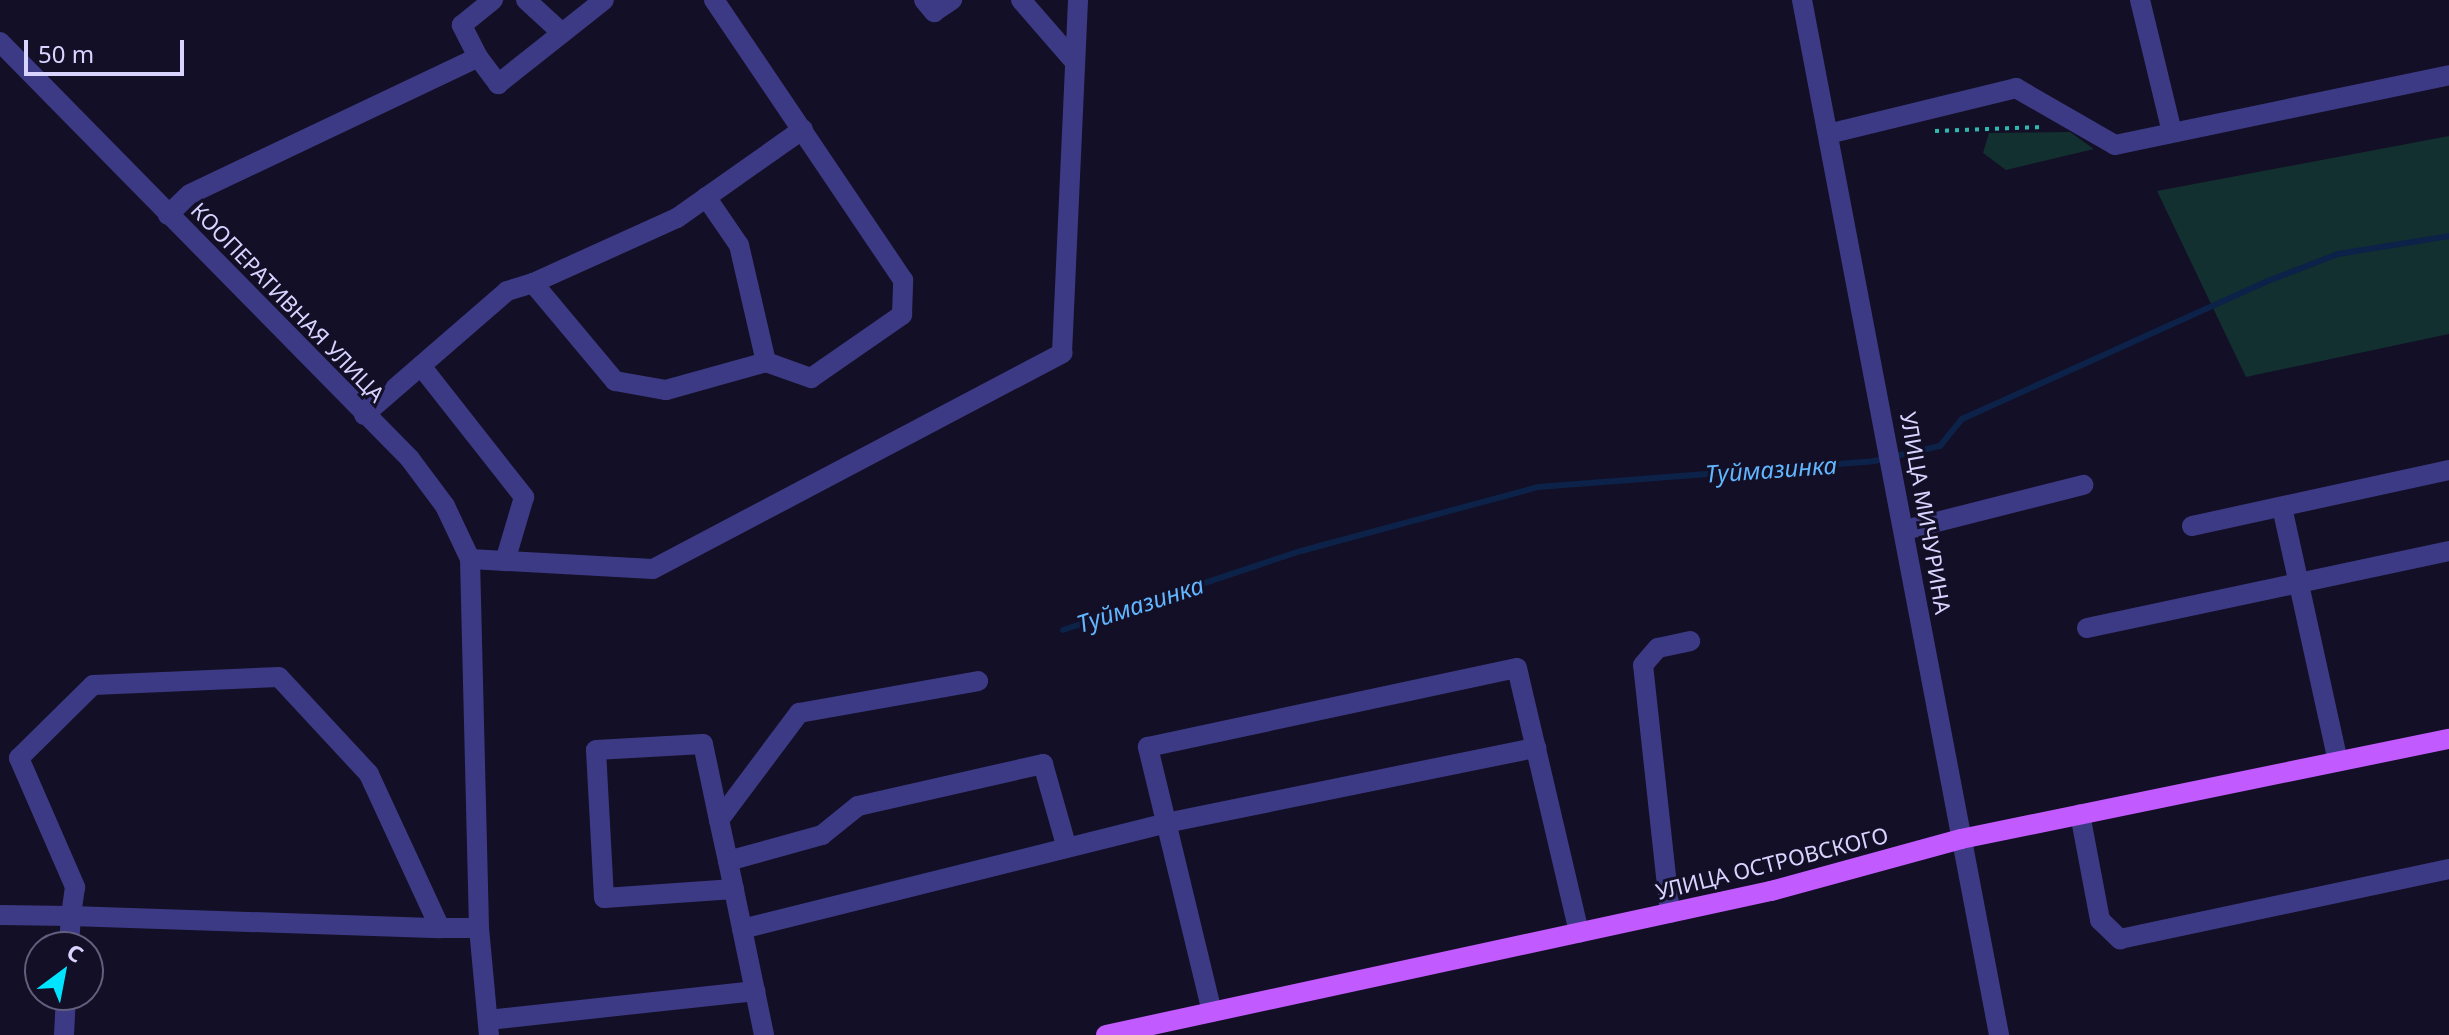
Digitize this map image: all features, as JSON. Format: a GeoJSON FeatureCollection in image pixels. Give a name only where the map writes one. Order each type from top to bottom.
{"type":"FeatureCollection","features":[{"type":"Feature","properties":{"kind":"main road","name":"УЛИЦА ОСТРОВСКОГО"},"geometry":{"type":"LineString","coordinates":[[1106,1035],[1670,913],[1961,839],[2449,739]]}},
{"type":"Feature","properties":{"kind":"street"},"geometry":{"type":"LineString","coordinates":[[493,0],[462,25],[478,57],[498,84],[604,0]]}},
{"type":"Feature","properties":{"kind":"street"},"geometry":{"type":"LineString","coordinates":[[526,0],[562,33]]}},
{"type":"Feature","properties":{"kind":"street"},"geometry":{"type":"LineString","coordinates":[[533,283],[615,381],[666,390],[766,362],[811,378],[902,315],[903,280],[714,0]]}},
{"type":"Feature","properties":{"kind":"street"},"geometry":{"type":"LineString","coordinates":[[924,0],[934,12],[952,0]]}},
{"type":"Feature","properties":{"kind":"street"},"geometry":{"type":"LineString","coordinates":[[1021,0],[1074,61]]}},
{"type":"Feature","properties":{"kind":"street"},"geometry":{"type":"LineString","coordinates":[[470,559],[653,569],[1062,353],[1078,0]]}},
{"type":"Feature","properties":{"kind":"street","name":"УЛИЦА МИЧУРИНА"},"geometry":{"type":"LineString","coordinates":[[1802,0],[1999,1035]]}},
{"type":"Feature","properties":{"kind":"street"},"geometry":{"type":"LineString","coordinates":[[2140,0],[2172,132]]}},
{"type":"Feature","properties":{"kind":"street","name":"КООПЕРАТИВНАЯ УЛИЦА"},"geometry":{"type":"LineString","coordinates":[[0,42],[364,415],[445,506],[470,559],[479,707],[479,928],[488,1027]]}},
{"type":"Feature","properties":{"kind":"street"},"geometry":{"type":"LineString","coordinates":[[168,215],[190,194],[478,57]]}},
{"type":"Feature","properties":{"kind":"street"},"geometry":{"type":"LineString","coordinates":[[1828,134],[2016,88],[2115,145],[2449,75]]}},
{"type":"Feature","properties":{"kind":"street"},"geometry":{"type":"LineString","coordinates":[[364,415],[507,291],[533,283],[706,197],[803,129]]}},
{"type":"Feature","properties":{"kind":"street"},"geometry":{"type":"LineString","coordinates":[[706,197],[739,245],[766,362]]}},
{"type":"Feature","properties":{"kind":"street"},"geometry":{"type":"LineString","coordinates":[[421,366],[524,497],[505,561]]}},
{"type":"Feature","properties":{"kind":"street"},"geometry":{"type":"LineString","coordinates":[[2192,526],[2449,470]]}},
{"type":"Feature","properties":{"kind":"street"},"geometry":{"type":"LineString","coordinates":[[1905,530],[2083,485]]}},
{"type":"Feature","properties":{"kind":"street"},"geometry":{"type":"LineString","coordinates":[[2282,507],[2338,761]]}},
{"type":"Feature","properties":{"kind":"street"},"geometry":{"type":"LineString","coordinates":[[2087,628],[2449,551]]}},
{"type":"Feature","properties":{"kind":"street"},"geometry":{"type":"LineString","coordinates":[[1670,913],[1643,665],[1658,648],[1690,641]]}},
{"type":"Feature","properties":{"kind":"street"},"geometry":{"type":"LineString","coordinates":[[1212,1012],[1148,747],[1517,668],[1579,933]]}},
{"type":"Feature","properties":{"kind":"street"},"geometry":{"type":"LineString","coordinates":[[70,931],[75,887],[19,758],[93,685],[279,677],[369,774],[440,928]]}},
{"type":"Feature","properties":{"kind":"street"},"geometry":{"type":"LineString","coordinates":[[719,820],[799,713],[978,681]]}},
{"type":"Feature","properties":{"kind":"street"},"geometry":{"type":"LineString","coordinates":[[734,889],[604,898],[596,750],[703,744],[734,889],[764,1035]]}},
{"type":"Feature","properties":{"kind":"street"},"geometry":{"type":"LineString","coordinates":[[742,929],[1166,823],[1536,748]]}},
{"type":"Feature","properties":{"kind":"street"},"geometry":{"type":"LineString","coordinates":[[728,861],[822,835],[858,806],[1043,764],[1067,848]]}},
{"type":"Feature","properties":{"kind":"street"},"geometry":{"type":"LineString","coordinates":[[2080,814],[2100,920],[2120,939],[2449,869]]}},
{"type":"Feature","properties":{"kind":"street"},"geometry":{"type":"LineString","coordinates":[[0,915],[479,928]]}},
{"type":"Feature","properties":{"kind":"street"},"geometry":{"type":"LineString","coordinates":[[488,1027],[755,991]]}},
{"type":"Feature","properties":{"kind":"street"},"geometry":{"type":"LineString","coordinates":[[64,1035],[65,1011]]}},
{"type":"Feature","properties":{"kind":"green space"},"geometry":{"type":"Polygon","coordinates":[[[2070,132],[2094,149],[2006,170],[1983,153],[1989,133],[2070,132]]]}},
{"type":"Feature","properties":{"kind":"green space"},"geometry":{"type":"Polygon","coordinates":[[[2449,136],[2449,334],[2246,377],[2157,191],[2449,136]]]}},
{"type":"Feature","properties":{"kind":"waterway","name":"Туймазинка"},"geometry":{"type":"LineString","coordinates":[[1063,630],[1301,551],[1538,487],[1874,461],[1940,446],[1962,419],[2265,282],[2338,254],[2449,236]]}}]}
